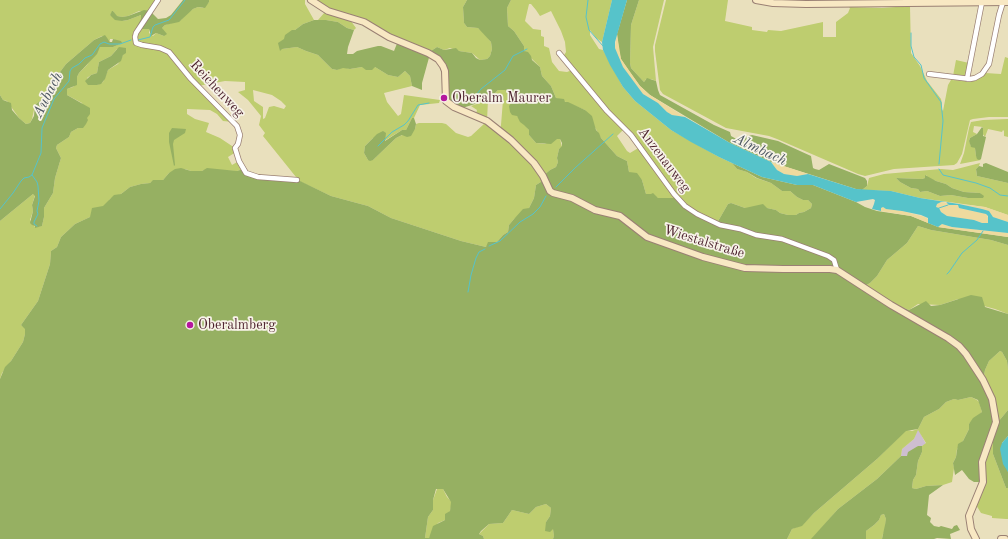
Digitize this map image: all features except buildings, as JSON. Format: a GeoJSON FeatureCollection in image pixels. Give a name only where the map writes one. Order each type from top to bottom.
{"type":"FeatureCollection","features":[{"type":"Feature","properties":{"kind":"street","name":"Reichenweg"},"geometry":{"type":"LineString","coordinates":[[158,0],[136,33],[136,43],[160,48],[169,52],[191,80],[237,126],[240,133],[240,138],[235,148],[239,161],[246,173],[258,177],[297,180]]}},
{"type":"Feature","properties":{"kind":"street","name":"Wiestalstraße"},"geometry":{"type":"LineString","coordinates":[[311,0],[328,11],[364,22],[389,37],[428,53],[438,59],[445,71],[446,101],[454,107],[487,121],[511,140],[534,163],[543,176],[550,191],[555,194],[572,198],[595,210],[620,216],[647,237],[703,257],[745,268],[837,270]]}},
{"type":"Feature","properties":{"kind":"street"},"geometry":{"type":"LineString","coordinates":[[756,0],[783,3],[882,1],[1006,2],[999,15],[988,67],[977,77],[967,79],[929,74]]}},
{"type":"Feature","properties":{"kind":"street"},"geometry":{"type":"LineString","coordinates":[[967,79],[982,2]]}},
{"type":"Feature","properties":{"kind":"street","name":"Anzenauweg"},"geometry":{"type":"LineString","coordinates":[[559,53],[607,110],[631,135],[674,194],[685,206],[697,214],[720,225],[740,229],[756,235],[782,239],[828,256],[834,260],[837,270]]}},
{"type":"Feature","properties":{"kind":"street"},"geometry":{"type":"LineString","coordinates":[[837,270],[891,305],[950,340],[966,354],[983,380],[992,399],[996,422],[982,462],[983,482],[970,516],[971,529],[976,539]]}},
{"type":"Feature","properties":{"kind":"street"},"geometry":{"type":"LineString","coordinates":[[1001,539],[1006,539]]}},
{"type":"Feature","properties":{"kind":"shaded area"},"geometry":{"type":"Polygon","coordinates":[[[918,429],[926,444],[918,446],[907,456],[901,456],[902,449],[914,439],[918,429]]]}},
{"type":"Feature","properties":{"kind":"green space"},"geometry":{"type":"Polygon","coordinates":[[[0,0],[158,0],[150,11],[139,11],[122,17],[116,16],[113,11],[110,15],[122,21],[141,15],[142,17],[139,29],[149,29],[149,33],[153,36],[156,33],[164,36],[162,28],[165,25],[181,20],[193,9],[198,7],[203,8],[209,0],[305,0],[305,4],[314,20],[303,24],[295,30],[282,49],[297,47],[318,55],[332,69],[337,70],[343,67],[350,69],[375,67],[388,75],[398,77],[405,71],[410,76],[412,86],[384,93],[387,102],[398,116],[401,114],[404,95],[440,100],[439,103],[420,105],[406,130],[402,130],[384,141],[385,136],[373,138],[365,146],[364,153],[368,160],[373,160],[396,138],[415,129],[416,124],[419,123],[446,124],[456,133],[468,137],[471,136],[485,123],[476,114],[477,110],[471,106],[488,100],[487,121],[500,130],[503,100],[500,97],[492,96],[498,90],[505,89],[513,98],[512,102],[517,116],[529,130],[529,135],[536,143],[545,144],[557,138],[560,139],[562,147],[559,149],[556,167],[543,176],[544,180],[536,185],[534,198],[529,208],[514,219],[509,225],[508,232],[497,242],[491,242],[486,247],[461,241],[391,218],[368,206],[331,196],[297,180],[263,136],[265,133],[259,125],[261,116],[248,100],[238,92],[245,90],[245,82],[225,81],[198,86],[233,122],[223,121],[217,114],[210,110],[187,109],[187,114],[195,119],[209,123],[206,132],[220,138],[235,148],[236,152],[228,157],[232,165],[239,161],[243,169],[237,171],[191,171],[185,169],[169,173],[163,180],[154,180],[150,183],[130,187],[121,194],[110,199],[108,203],[90,217],[75,224],[61,237],[57,247],[51,251],[50,264],[38,301],[21,325],[25,328],[23,342],[2,373],[0,379],[0,221],[33,194],[35,195],[30,220],[35,227],[42,226],[44,208],[53,193],[55,178],[61,158],[56,148],[57,145],[69,137],[71,132],[78,128],[87,118],[82,103],[67,95],[67,89],[73,87],[77,83],[79,73],[100,47],[113,47],[121,43],[113,39],[110,39],[110,41],[102,36],[94,40],[66,64],[48,88],[45,97],[35,105],[30,123],[26,124],[19,118],[7,101],[3,100],[0,95],[0,0]],[[117,49],[111,56],[99,62],[97,73],[87,78],[92,85],[97,85],[103,82],[108,70],[118,64],[123,55],[117,49]],[[253,90],[254,101],[263,107],[263,119],[265,118],[269,107],[274,106],[284,109],[286,106],[272,95],[253,90]]]}},
{"type":"Feature","properties":{"kind":"green space"},"geometry":{"type":"Polygon","coordinates":[[[183,0],[209,0],[209,2],[205,8],[198,7],[193,9],[179,22],[165,25],[162,28],[167,34],[164,36],[156,33],[151,36],[149,29],[136,28],[141,19],[141,15],[122,21],[115,20],[110,15],[113,11],[117,16],[122,17],[144,10],[150,11],[158,19],[166,18],[171,15],[183,0]]]}},
{"type":"Feature","properties":{"kind":"green space"},"geometry":{"type":"Polygon","coordinates":[[[311,0],[467,0],[463,7],[464,23],[467,27],[478,28],[491,42],[492,49],[490,56],[487,59],[480,60],[472,53],[450,48],[444,50],[437,47],[428,53],[348,17],[356,28],[354,30],[347,28],[338,22],[318,20],[325,12],[311,0]]]}},
{"type":"Feature","properties":{"kind":"green space"},"geometry":{"type":"Polygon","coordinates":[[[467,0],[511,0],[507,8],[508,26],[514,31],[524,46],[524,51],[528,52],[532,60],[540,67],[542,76],[551,86],[556,98],[564,99],[565,102],[585,110],[592,116],[596,130],[601,138],[617,156],[627,161],[629,172],[637,173],[642,180],[646,194],[653,193],[658,198],[677,198],[685,206],[717,223],[728,204],[731,203],[745,208],[763,204],[767,208],[788,215],[796,215],[811,208],[812,204],[808,200],[803,200],[797,197],[790,191],[782,191],[771,183],[737,169],[732,163],[762,177],[797,185],[813,185],[877,211],[911,216],[938,227],[1008,237],[1008,245],[991,240],[931,230],[918,226],[907,243],[887,260],[877,276],[870,283],[863,287],[895,305],[909,310],[926,301],[931,306],[940,305],[971,295],[982,297],[985,307],[1008,314],[1008,369],[1007,361],[1000,351],[989,361],[983,380],[998,422],[1008,410],[1008,436],[1002,443],[1008,472],[1008,488],[1006,488],[993,454],[993,426],[980,482],[974,482],[969,479],[962,470],[955,475],[953,463],[956,457],[958,444],[963,441],[969,429],[969,424],[973,418],[982,412],[978,400],[971,397],[958,400],[954,399],[946,402],[939,409],[924,417],[918,429],[906,431],[877,459],[814,513],[802,526],[792,529],[787,539],[553,539],[553,529],[550,532],[545,531],[546,522],[550,516],[551,508],[546,504],[536,507],[529,514],[512,510],[503,523],[489,524],[481,531],[479,534],[483,536],[484,539],[0,539],[0,379],[5,367],[11,361],[23,342],[25,329],[21,325],[38,301],[50,264],[51,251],[57,247],[61,237],[75,224],[90,217],[92,208],[103,206],[114,195],[121,194],[130,187],[150,183],[153,180],[163,180],[175,169],[181,168],[191,171],[202,171],[207,168],[237,171],[243,169],[248,174],[300,181],[331,196],[368,206],[391,218],[461,241],[486,247],[488,242],[497,242],[508,232],[509,225],[523,209],[529,208],[534,198],[536,185],[544,180],[543,176],[556,167],[559,149],[562,146],[562,143],[560,139],[557,139],[551,144],[536,143],[529,135],[529,130],[520,122],[517,116],[512,115],[510,112],[509,106],[513,98],[511,94],[505,90],[498,90],[488,100],[459,109],[446,101],[445,71],[430,54],[422,83],[422,90],[412,86],[410,76],[405,71],[398,77],[388,75],[375,67],[372,70],[366,70],[362,67],[350,69],[343,68],[337,70],[332,69],[318,55],[297,47],[282,49],[280,51],[278,43],[284,39],[285,35],[303,24],[314,20],[326,20],[338,22],[347,28],[354,30],[347,54],[353,54],[357,51],[378,46],[394,51],[398,41],[428,53],[437,47],[444,50],[456,48],[459,51],[472,53],[480,60],[487,59],[490,56],[492,49],[491,42],[478,28],[467,27],[464,23],[463,7],[467,0]],[[436,489],[433,500],[433,510],[428,517],[425,538],[429,538],[433,526],[445,520],[445,514],[450,511],[451,502],[443,489],[436,489]]]}},
{"type":"Feature","properties":{"kind":"green space"},"geometry":{"type":"Polygon","coordinates":[[[511,0],[612,0],[602,42],[596,38],[590,30],[590,35],[599,49],[603,50],[623,87],[635,101],[671,130],[732,163],[737,169],[771,183],[782,191],[790,191],[803,200],[808,200],[812,204],[811,208],[796,215],[788,215],[767,208],[745,208],[731,203],[728,204],[717,223],[697,214],[677,198],[658,198],[646,194],[642,180],[629,172],[627,161],[617,156],[601,138],[585,110],[556,98],[551,86],[542,76],[540,67],[524,51],[524,46],[514,31],[508,26],[507,8],[511,0]],[[529,4],[525,21],[533,29],[541,30],[541,36],[544,37],[544,46],[549,48],[552,62],[559,71],[567,72],[572,70],[563,57],[566,52],[565,42],[551,11],[540,16],[531,4],[529,4]],[[625,128],[617,136],[630,153],[640,147],[625,128]]]}},
{"type":"Feature","properties":{"kind":"green space"},"geometry":{"type":"Polygon","coordinates":[[[627,0],[639,0],[631,25],[631,68],[644,82],[647,78],[656,81],[660,95],[714,125],[730,132],[731,136],[740,141],[743,141],[745,137],[752,135],[778,141],[811,156],[813,168],[819,170],[829,164],[865,178],[867,181],[867,186],[862,190],[856,189],[771,162],[730,143],[650,95],[640,86],[629,71],[621,59],[619,51],[617,34],[627,0]]]}},
{"type":"Feature","properties":{"kind":"green space"},"geometry":{"type":"Polygon","coordinates":[[[639,0],[664,0],[653,47],[656,81],[646,79],[644,82],[631,68],[631,25],[639,0]]]}},
{"type":"Feature","properties":{"kind":"green space"},"geometry":{"type":"Polygon","coordinates":[[[666,0],[728,0],[725,21],[752,27],[752,30],[767,32],[768,30],[781,31],[823,22],[823,37],[836,37],[836,22],[848,13],[849,7],[882,8],[910,6],[911,53],[920,66],[927,81],[941,99],[941,108],[943,111],[948,85],[951,80],[973,81],[977,80],[985,73],[1001,74],[1005,57],[1008,58],[1008,117],[989,117],[970,120],[962,154],[957,163],[954,165],[894,169],[865,176],[858,174],[769,136],[726,128],[663,94],[660,90],[655,45],[666,0]]]}},
{"type":"Feature","properties":{"kind":"green space"},"geometry":{"type":"Polygon","coordinates":[[[105,35],[110,42],[112,42],[113,39],[121,41],[122,43],[113,47],[100,47],[97,54],[79,73],[77,77],[77,85],[67,89],[67,95],[90,108],[90,114],[83,128],[78,128],[71,132],[69,137],[57,145],[56,148],[61,158],[55,178],[53,193],[44,208],[42,226],[35,228],[35,226],[30,223],[33,211],[32,205],[35,196],[33,194],[0,221],[0,95],[3,100],[11,103],[12,110],[19,118],[26,124],[30,123],[34,116],[35,105],[45,97],[48,88],[66,64],[94,40],[105,35]]]}},
{"type":"Feature","properties":{"kind":"green space"},"geometry":{"type":"Polygon","coordinates":[[[119,47],[126,48],[126,53],[123,55],[121,61],[108,70],[105,79],[101,84],[88,85],[85,81],[91,75],[97,73],[99,62],[111,56],[119,47]]]}},
{"type":"Feature","properties":{"kind":"green space"},"geometry":{"type":"Polygon","coordinates":[[[956,60],[969,63],[966,77],[953,76],[956,60]]]}},
{"type":"Feature","properties":{"kind":"green space"},"geometry":{"type":"Polygon","coordinates":[[[412,118],[414,118],[416,124],[411,136],[407,137],[402,135],[396,138],[373,160],[368,160],[364,153],[365,146],[377,134],[383,131],[386,133],[385,141],[402,130],[406,130],[412,118]]]}},
{"type":"Feature","properties":{"kind":"green space"},"geometry":{"type":"Polygon","coordinates":[[[1008,119],[1008,137],[1004,136],[1003,130],[1002,132],[988,129],[985,137],[982,133],[983,127],[974,126],[973,132],[977,134],[970,138],[969,141],[970,145],[975,148],[976,156],[981,160],[960,164],[971,122],[1008,119]]]}},
{"type":"Feature","properties":{"kind":"green space"},"geometry":{"type":"Polygon","coordinates":[[[982,127],[983,136],[986,137],[981,159],[979,160],[976,156],[975,148],[971,147],[969,141],[970,138],[977,134],[982,127]]]}},
{"type":"Feature","properties":{"kind":"green space"},"geometry":{"type":"Polygon","coordinates":[[[172,128],[186,129],[185,133],[174,140],[174,166],[169,142],[169,133],[172,128]]]}},
{"type":"Feature","properties":{"kind":"green space"},"geometry":{"type":"Polygon","coordinates":[[[980,163],[976,169],[977,176],[1008,183],[1008,215],[985,207],[920,198],[891,191],[862,190],[867,186],[869,178],[884,174],[941,169],[953,170],[980,163]],[[926,175],[925,178],[922,179],[896,178],[911,188],[918,189],[920,192],[927,191],[940,196],[951,195],[968,198],[983,198],[980,193],[964,192],[928,178],[926,175]]]}},
{"type":"Feature","properties":{"kind":"green space"},"geometry":{"type":"Polygon","coordinates":[[[986,163],[1008,172],[1008,183],[977,176],[976,169],[979,166],[983,167],[983,164],[986,163]]]}},
{"type":"Feature","properties":{"kind":"green space"},"geometry":{"type":"Polygon","coordinates":[[[925,175],[952,188],[964,192],[980,193],[984,196],[983,198],[968,198],[951,195],[940,196],[927,191],[920,192],[918,189],[911,188],[896,178],[922,179],[925,178],[925,175]]]}},
{"type":"Feature","properties":{"kind":"green space"},"geometry":{"type":"Polygon","coordinates":[[[918,226],[931,230],[991,240],[1008,245],[1008,314],[958,299],[940,305],[918,304],[909,310],[895,305],[863,287],[877,276],[887,260],[907,243],[918,226]]]}},
{"type":"Feature","properties":{"kind":"green space"},"geometry":{"type":"Polygon","coordinates":[[[1000,351],[1007,361],[1008,410],[998,422],[983,380],[989,361],[1000,351]]]}},
{"type":"Feature","properties":{"kind":"green space"},"geometry":{"type":"Polygon","coordinates":[[[971,397],[979,402],[982,412],[969,424],[969,429],[957,449],[956,457],[953,463],[954,468],[952,482],[943,485],[926,486],[916,489],[912,488],[918,461],[922,452],[922,446],[926,443],[918,430],[914,439],[902,449],[901,456],[877,479],[838,509],[812,539],[787,539],[792,529],[802,525],[877,459],[906,430],[912,431],[918,429],[924,417],[939,409],[946,402],[954,399],[958,400],[971,397]]]}},
{"type":"Feature","properties":{"kind":"green space"},"geometry":{"type":"Polygon","coordinates":[[[993,439],[993,454],[1006,488],[1008,488],[1008,519],[992,518],[992,516],[981,513],[976,505],[984,464],[993,439]]]}},
{"type":"Feature","properties":{"kind":"green space"},"geometry":{"type":"Polygon","coordinates":[[[918,446],[922,446],[922,452],[918,461],[912,488],[916,489],[926,486],[943,485],[929,495],[927,515],[931,518],[930,522],[934,526],[952,529],[957,525],[960,530],[950,534],[951,539],[882,539],[886,519],[884,514],[881,515],[879,520],[866,531],[866,539],[811,539],[838,509],[877,479],[901,456],[907,456],[908,452],[918,446]]]}},
{"type":"Feature","properties":{"kind":"green space"},"geometry":{"type":"Polygon","coordinates":[[[437,489],[443,489],[447,497],[452,502],[450,511],[445,520],[438,523],[429,538],[425,538],[428,517],[433,510],[433,500],[437,489]]]}},
{"type":"Feature","properties":{"kind":"green space"},"geometry":{"type":"Polygon","coordinates":[[[546,504],[551,508],[550,516],[546,522],[553,528],[553,539],[484,539],[483,536],[479,534],[489,524],[503,523],[512,510],[529,514],[536,507],[546,504]]]}},
{"type":"Feature","properties":{"kind":"green space"},"geometry":{"type":"Polygon","coordinates":[[[884,514],[886,519],[885,531],[882,539],[866,539],[866,531],[879,520],[881,515],[884,514]]]}},
{"type":"Feature","properties":{"kind":"sand"},"geometry":{"type":"Polygon","coordinates":[[[617,34],[621,59],[640,86],[650,95],[685,117],[672,115],[658,103],[643,94],[626,73],[619,59],[615,48],[617,34]]]}},
{"type":"Feature","properties":{"kind":"sand"},"geometry":{"type":"Polygon","coordinates":[[[771,162],[808,174],[797,176],[784,174],[777,170],[771,162]]]}},
{"type":"Feature","properties":{"kind":"sand"},"geometry":{"type":"Polygon","coordinates":[[[941,202],[958,205],[959,208],[986,214],[989,220],[988,223],[947,216],[936,207],[937,204],[941,202]]]}},
{"type":"Feature","properties":{"kind":"sand"},"geometry":{"type":"Polygon","coordinates":[[[959,204],[985,207],[1008,215],[1008,222],[993,217],[982,209],[959,204]]]}},
{"type":"Feature","properties":{"kind":"sand"},"geometry":{"type":"Polygon","coordinates":[[[883,207],[886,209],[902,211],[925,217],[929,220],[928,223],[911,216],[881,211],[881,208],[883,207]]]}},
{"type":"Feature","properties":{"kind":"sand"},"geometry":{"type":"Polygon","coordinates":[[[942,224],[952,227],[1008,233],[1008,237],[938,227],[942,224]]]}},
{"type":"Feature","properties":{"kind":"water"},"geometry":{"type":"Polygon","coordinates":[[[612,0],[627,0],[615,42],[615,48],[623,67],[643,94],[658,103],[667,112],[672,115],[685,117],[730,143],[771,162],[777,170],[784,174],[797,176],[808,174],[856,189],[891,191],[920,198],[946,202],[959,204],[982,209],[989,211],[993,217],[1008,222],[1008,233],[952,227],[942,224],[938,227],[928,223],[928,218],[921,215],[886,209],[883,207],[881,208],[881,211],[872,209],[875,200],[873,199],[856,202],[813,185],[797,185],[762,177],[719,157],[671,130],[635,101],[623,87],[610,65],[603,50],[602,42],[612,0]],[[941,202],[937,204],[936,207],[947,216],[988,223],[988,216],[986,214],[959,208],[958,205],[949,205],[946,202],[941,202]]]}},
{"type":"Feature","properties":{"kind":"water"},"geometry":{"type":"Polygon","coordinates":[[[1008,436],[1008,472],[1003,464],[1000,449],[1002,443],[1008,436]]]}},
{"type":"Feature","properties":{"kind":"waterway","name":"Aubach"},"geometry":{"type":"LineString","coordinates":[[138,40],[150,37],[153,27],[169,20],[185,0]]}},
{"type":"Feature","properties":{"kind":"waterway","name":"Aubach"},"geometry":{"type":"LineString","coordinates":[[588,0],[586,17],[589,30],[603,46]]}},
{"type":"Feature","properties":{"kind":"waterway"},"geometry":{"type":"LineString","coordinates":[[911,33],[911,46],[914,57],[921,65],[924,78],[941,102],[943,121],[939,164]]}},
{"type":"Feature","properties":{"kind":"waterway","name":"Aubach"},"geometry":{"type":"LineString","coordinates":[[0,209],[21,181],[32,175],[41,153],[42,128],[54,99],[69,81],[70,71],[72,68],[85,58],[92,55],[100,44],[104,42],[109,44],[120,44],[131,40]]}},
{"type":"Feature","properties":{"kind":"waterway"},"geometry":{"type":"LineString","coordinates":[[451,101],[469,99],[476,95],[481,89],[505,70],[513,56],[527,49]]}},
{"type":"Feature","properties":{"kind":"waterway"},"geometry":{"type":"LineString","coordinates":[[378,146],[392,132],[408,121],[418,105],[429,103]]}},
{"type":"Feature","properties":{"kind":"waterway"},"geometry":{"type":"LineString","coordinates":[[556,187],[613,134]]}},
{"type":"Feature","properties":{"kind":"waterway"},"geometry":{"type":"LineString","coordinates":[[939,169],[943,175],[976,183],[990,188],[1000,195],[1008,196]]}},
{"type":"Feature","properties":{"kind":"waterway"},"geometry":{"type":"LineString","coordinates":[[32,175],[38,186],[38,214],[34,222],[37,226]]}},
{"type":"Feature","properties":{"kind":"waterway"},"geometry":{"type":"LineString","coordinates":[[489,246],[500,241],[520,222],[533,214],[540,207],[546,196]]}},
{"type":"Feature","properties":{"kind":"waterway"},"geometry":{"type":"LineString","coordinates":[[939,208],[948,205]]}},
{"type":"Feature","properties":{"kind":"waterway"},"geometry":{"type":"LineString","coordinates":[[947,274],[962,253],[977,240],[983,231]]}},
{"type":"Feature","properties":{"kind":"waterway"},"geometry":{"type":"LineString","coordinates":[[468,292],[476,258],[479,252],[485,249]]}},
{"type":"Feature","properties":{"kind":"place","name":"Oberalm Maurer"},"geometry":{"type":"Point","coordinates":[444,98]}},
{"type":"Feature","properties":{"kind":"place","name":"Oberalmberg"},"geometry":{"type":"Point","coordinates":[190,325]}},
{"type":"Feature","properties":{"kind":"water label","name":"Almbach"},"geometry":{"type":"Point","coordinates":[760,150]}}]}
